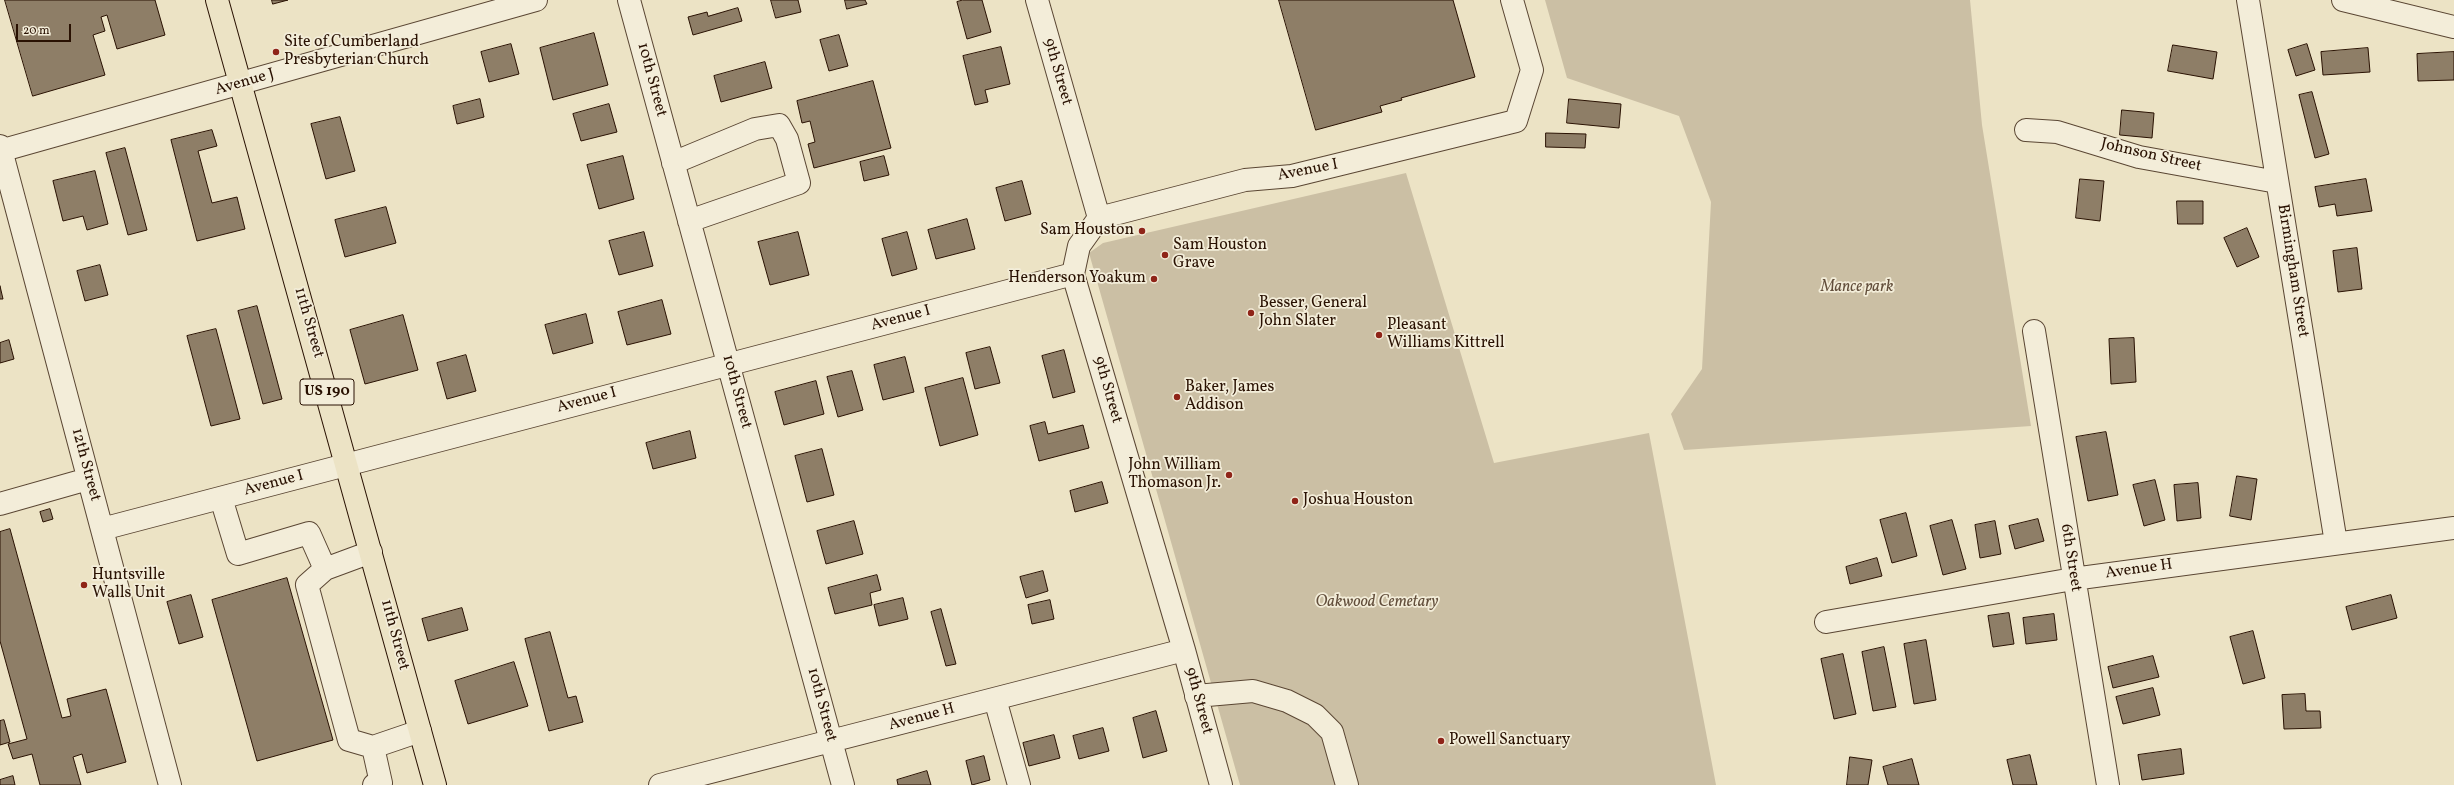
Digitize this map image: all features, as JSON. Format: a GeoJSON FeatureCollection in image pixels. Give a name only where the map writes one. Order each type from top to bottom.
{"type":"FeatureCollection","features":[{"type":"Feature","properties":{"kind":"main road","name":"11th Street"},"geometry":{"type":"LineString","coordinates":[[217,0],[435,785]]}},
{"type":"Feature","properties":{"kind":"street","name":"Avenue J"},"geometry":{"type":"LineString","coordinates":[[0,149],[241,84],[536,0]]}},
{"type":"Feature","properties":{"kind":"street","name":"10th Street"},"geometry":{"type":"LineString","coordinates":[[629,0],[843,785]]}},
{"type":"Feature","properties":{"kind":"street","name":"9th Street"},"geometry":{"type":"LineString","coordinates":[[1037,0],[1099,218],[1079,246],[1073,274],[1184,650],[1221,785]]}},
{"type":"Feature","properties":{"kind":"street","name":"Avenue I"},"geometry":{"type":"LineString","coordinates":[[1099,218],[1245,180],[1292,176],[1516,121],[1532,70],[1512,0]]}},
{"type":"Feature","properties":{"kind":"street","name":"Birmingham Street"},"geometry":{"type":"LineString","coordinates":[[2248,0],[2336,543]]}},
{"type":"Feature","properties":{"kind":"street"},"geometry":{"type":"LineString","coordinates":[[2343,0],[2454,28]]}},
{"type":"Feature","properties":{"kind":"street"},"geometry":{"type":"LineString","coordinates":[[673,163],[755,129],[779,125],[788,139],[799,183],[689,221]]}},
{"type":"Feature","properties":{"kind":"street","name":"Johnson Street"},"geometry":{"type":"LineString","coordinates":[[2026,130],[2057,132],[2139,157],[2277,182]]}},
{"type":"Feature","properties":{"kind":"street","name":"12th Street"},"geometry":{"type":"LineString","coordinates":[[0,149],[170,785]]}},
{"type":"Feature","properties":{"kind":"street","name":"Avenue I"},"geometry":{"type":"LineString","coordinates":[[102,529],[1073,274]]}},
{"type":"Feature","properties":{"kind":"street","name":"6th Street"},"geometry":{"type":"LineString","coordinates":[[2034,331],[2073,579],[2108,785]]}},
{"type":"Feature","properties":{"kind":"street"},"geometry":{"type":"LineString","coordinates":[[0,504],[88,479]]}},
{"type":"Feature","properties":{"kind":"street"},"geometry":{"type":"LineString","coordinates":[[221,498],[238,554],[309,533],[325,569]]}},
{"type":"Feature","properties":{"kind":"street","name":"Avenue H"},"geometry":{"type":"LineString","coordinates":[[1826,622],[2073,579],[2454,528]]}},
{"type":"Feature","properties":{"kind":"street"},"geometry":{"type":"LineString","coordinates":[[371,552],[325,569],[307,585],[349,740],[373,746],[420,731]]}},
{"type":"Feature","properties":{"kind":"street","name":"Avenue H"},"geometry":{"type":"LineString","coordinates":[[660,785],[1184,650]]}},
{"type":"Feature","properties":{"kind":"street"},"geometry":{"type":"LineString","coordinates":[[1196,696],[1253,691],[1287,700],[1315,715],[1332,732],[1347,785]]}},
{"type":"Feature","properties":{"kind":"street"},"geometry":{"type":"LineString","coordinates":[[995,699],[1019,785]]}},
{"type":"Feature","properties":{"kind":"street"},"geometry":{"type":"LineString","coordinates":[[373,746],[381,783],[374,785]]}},
{"type":"Feature","properties":{"kind":"green space","name":"Mance park"},"geometry":{"type":"Polygon","coordinates":[[[1545,0],[1970,0],[1982,125],[2031,426],[1684,450],[1671,414],[1702,369],[1711,202],[1679,116],[1567,78],[1545,0]]]}},
{"type":"Feature","properties":{"kind":"green space","name":"Oakwood Cemetary"},"geometry":{"type":"Polygon","coordinates":[[[1406,173],[1494,463],[1649,433],[1716,785],[1240,785],[1089,253],[1103,243],[1406,173]]]}},
{"type":"Feature","properties":{"kind":"building"},"geometry":{"type":"Polygon","coordinates":[[[5,0],[155,0],[165,35],[117,49],[107,15],[101,17],[105,31],[93,35],[105,75],[33,96],[5,0]]]}},
{"type":"Feature","properties":{"kind":"building"},"geometry":{"type":"Polygon","coordinates":[[[272,0],[288,0],[273,4],[272,0]]]}},
{"type":"Feature","properties":{"kind":"building"},"geometry":{"type":"Polygon","coordinates":[[[771,0],[798,0],[801,12],[776,18],[771,0]]]}},
{"type":"Feature","properties":{"kind":"building"},"geometry":{"type":"Polygon","coordinates":[[[845,0],[865,0],[867,4],[847,9],[845,0]]]}},
{"type":"Feature","properties":{"kind":"building"},"geometry":{"type":"Polygon","coordinates":[[[963,0],[982,0],[991,32],[967,39],[957,2],[963,0]]]}},
{"type":"Feature","properties":{"kind":"building"},"geometry":{"type":"Polygon","coordinates":[[[1279,0],[1453,0],[1475,77],[1401,98],[1402,100],[1380,106],[1382,112],[1316,130],[1279,0]]]}},
{"type":"Feature","properties":{"kind":"building"},"geometry":{"type":"Polygon","coordinates":[[[738,8],[742,21],[693,35],[688,17],[707,12],[708,16],[738,8]]]}},
{"type":"Feature","properties":{"kind":"building"},"geometry":{"type":"Polygon","coordinates":[[[594,33],[608,85],[553,100],[540,48],[594,33]]]}},
{"type":"Feature","properties":{"kind":"building"},"geometry":{"type":"Polygon","coordinates":[[[839,35],[848,66],[829,71],[820,40],[839,35]]]}},
{"type":"Feature","properties":{"kind":"building"},"geometry":{"type":"Polygon","coordinates":[[[511,44],[519,74],[489,82],[481,52],[511,44]]]}},
{"type":"Feature","properties":{"kind":"building"},"geometry":{"type":"Polygon","coordinates":[[[2307,44],[2315,70],[2296,76],[2288,50],[2307,44]]]}},
{"type":"Feature","properties":{"kind":"building"},"geometry":{"type":"Polygon","coordinates":[[[2173,45],[2217,52],[2213,79],[2168,71],[2173,45]]]}},
{"type":"Feature","properties":{"kind":"building"},"geometry":{"type":"Polygon","coordinates":[[[1001,47],[1010,84],[985,90],[988,102],[975,105],[963,56],[1001,47]]]}},
{"type":"Feature","properties":{"kind":"building"},"geometry":{"type":"Polygon","coordinates":[[[2368,48],[2370,72],[2323,75],[2321,52],[2368,48]]]}},
{"type":"Feature","properties":{"kind":"building"},"geometry":{"type":"Polygon","coordinates":[[[2454,52],[2454,80],[2418,81],[2417,54],[2454,52]]]}},
{"type":"Feature","properties":{"kind":"building"},"geometry":{"type":"Polygon","coordinates":[[[765,62],[772,88],[721,102],[714,76],[765,62]]]}},
{"type":"Feature","properties":{"kind":"building"},"geometry":{"type":"Polygon","coordinates":[[[873,81],[891,148],[814,168],[808,144],[815,142],[810,121],[802,123],[797,101],[873,81]]]}},
{"type":"Feature","properties":{"kind":"building"},"geometry":{"type":"Polygon","coordinates":[[[2312,92],[2329,154],[2315,158],[2299,95],[2312,92]]]}},
{"type":"Feature","properties":{"kind":"building"},"geometry":{"type":"Polygon","coordinates":[[[480,99],[484,117],[457,124],[453,106],[480,99]]]}},
{"type":"Feature","properties":{"kind":"building"},"geometry":{"type":"Polygon","coordinates":[[[1569,99],[1621,104],[1619,128],[1567,123],[1569,99]]]}},
{"type":"Feature","properties":{"kind":"building"},"geometry":{"type":"Polygon","coordinates":[[[609,104],[617,132],[581,141],[573,114],[609,104]]]}},
{"type":"Feature","properties":{"kind":"building"},"geometry":{"type":"Polygon","coordinates":[[[2122,110],[2154,113],[2152,138],[2120,135],[2122,110]]]}},
{"type":"Feature","properties":{"kind":"building"},"geometry":{"type":"Polygon","coordinates":[[[340,117],[355,171],[326,179],[311,124],[340,117]]]}},
{"type":"Feature","properties":{"kind":"building"},"geometry":{"type":"Polygon","coordinates":[[[212,130],[217,146],[198,151],[212,203],[237,197],[245,229],[197,241],[171,140],[212,130]]]}},
{"type":"Feature","properties":{"kind":"building"},"geometry":{"type":"Polygon","coordinates":[[[1546,133],[1586,134],[1585,148],[1546,147],[1546,133]]]}},
{"type":"Feature","properties":{"kind":"building"},"geometry":{"type":"Polygon","coordinates":[[[125,148],[147,230],[128,235],[106,153],[125,148]]]}},
{"type":"Feature","properties":{"kind":"building"},"geometry":{"type":"Polygon","coordinates":[[[623,156],[634,199],[599,209],[587,165],[623,156]]]}},
{"type":"Feature","properties":{"kind":"building"},"geometry":{"type":"Polygon","coordinates":[[[884,156],[889,175],[864,181],[860,162],[884,156]]]}},
{"type":"Feature","properties":{"kind":"building"},"geometry":{"type":"Polygon","coordinates":[[[95,171],[108,224],[87,230],[83,216],[63,221],[53,181],[95,171]]]}},
{"type":"Feature","properties":{"kind":"building"},"geometry":{"type":"Polygon","coordinates":[[[2080,179],[2104,181],[2100,221],[2076,218],[2080,179]]]}},
{"type":"Feature","properties":{"kind":"building"},"geometry":{"type":"Polygon","coordinates":[[[2366,179],[2372,211],[2337,216],[2335,204],[2319,207],[2315,187],[2366,179]]]}},
{"type":"Feature","properties":{"kind":"building"},"geometry":{"type":"Polygon","coordinates":[[[1022,181],[1031,214],[1005,221],[996,188],[1022,181]]]}},
{"type":"Feature","properties":{"kind":"building"},"geometry":{"type":"Polygon","coordinates":[[[2177,201],[2203,201],[2203,224],[2178,224],[2177,201]]]}},
{"type":"Feature","properties":{"kind":"building"},"geometry":{"type":"Polygon","coordinates":[[[386,207],[396,243],[345,257],[335,220],[386,207]]]}},
{"type":"Feature","properties":{"kind":"building"},"geometry":{"type":"Polygon","coordinates":[[[967,219],[975,249],[936,259],[928,230],[967,219]]]}},
{"type":"Feature","properties":{"kind":"building"},"geometry":{"type":"Polygon","coordinates":[[[2247,228],[2259,257],[2237,267],[2224,238],[2247,228]]]}},
{"type":"Feature","properties":{"kind":"building"},"geometry":{"type":"Polygon","coordinates":[[[644,232],[653,266],[619,275],[609,241],[644,232]]]}},
{"type":"Feature","properties":{"kind":"building"},"geometry":{"type":"Polygon","coordinates":[[[798,232],[809,275],[770,285],[758,242],[798,232]]]}},
{"type":"Feature","properties":{"kind":"building"},"geometry":{"type":"Polygon","coordinates":[[[907,232],[917,269],[892,276],[882,239],[907,232]]]}},
{"type":"Feature","properties":{"kind":"building"},"geometry":{"type":"Polygon","coordinates":[[[2357,248],[2362,289],[2338,292],[2333,251],[2357,248]]]}},
{"type":"Feature","properties":{"kind":"building"},"geometry":{"type":"Polygon","coordinates":[[[100,265],[108,295],[85,301],[77,271],[100,265]]]}},
{"type":"Feature","properties":{"kind":"building"},"geometry":{"type":"Polygon","coordinates":[[[0,286],[3,299],[0,299],[0,286]]]}},
{"type":"Feature","properties":{"kind":"building"},"geometry":{"type":"Polygon","coordinates":[[[662,300],[671,334],[627,345],[618,312],[662,300]]]}},
{"type":"Feature","properties":{"kind":"building"},"geometry":{"type":"Polygon","coordinates":[[[257,306],[282,399],[263,404],[238,311],[257,306]]]}},
{"type":"Feature","properties":{"kind":"building"},"geometry":{"type":"Polygon","coordinates":[[[586,314],[593,343],[553,354],[545,325],[586,314]]]}},
{"type":"Feature","properties":{"kind":"building"},"geometry":{"type":"Polygon","coordinates":[[[403,315],[418,370],[365,384],[350,330],[403,315]]]}},
{"type":"Feature","properties":{"kind":"building"},"geometry":{"type":"Polygon","coordinates":[[[216,329],[240,419],[211,426],[187,336],[216,329]]]}},
{"type":"Feature","properties":{"kind":"building"},"geometry":{"type":"Polygon","coordinates":[[[2134,338],[2136,382],[2111,384],[2109,339],[2134,338]]]}},
{"type":"Feature","properties":{"kind":"building"},"geometry":{"type":"Polygon","coordinates":[[[9,340],[14,359],[0,363],[0,343],[9,340]]]}},
{"type":"Feature","properties":{"kind":"building"},"geometry":{"type":"Polygon","coordinates":[[[990,347],[1000,383],[975,389],[966,353],[990,347]]]}},
{"type":"Feature","properties":{"kind":"building"},"geometry":{"type":"Polygon","coordinates":[[[1064,350],[1075,392],[1053,398],[1042,356],[1064,350]]]}},
{"type":"Feature","properties":{"kind":"building"},"geometry":{"type":"Polygon","coordinates":[[[466,355],[476,391],[447,399],[437,363],[466,355]]]}},
{"type":"Feature","properties":{"kind":"building"},"geometry":{"type":"Polygon","coordinates":[[[905,357],[914,392],[883,400],[874,365],[905,357]]]}},
{"type":"Feature","properties":{"kind":"building"},"geometry":{"type":"Polygon","coordinates":[[[852,371],[863,410],[838,417],[827,377],[852,371]]]}},
{"type":"Feature","properties":{"kind":"building"},"geometry":{"type":"Polygon","coordinates":[[[963,378],[978,435],[940,446],[925,388],[963,378]]]}},
{"type":"Feature","properties":{"kind":"building"},"geometry":{"type":"Polygon","coordinates":[[[816,381],[824,414],[784,425],[775,392],[816,381]]]}},
{"type":"Feature","properties":{"kind":"building"},"geometry":{"type":"Polygon","coordinates":[[[1045,422],[1048,434],[1083,425],[1089,448],[1039,461],[1030,426],[1045,422]]]}},
{"type":"Feature","properties":{"kind":"building"},"geometry":{"type":"Polygon","coordinates":[[[690,431],[696,458],[653,469],[646,443],[690,431]]]}},
{"type":"Feature","properties":{"kind":"building"},"geometry":{"type":"Polygon","coordinates":[[[2106,432],[2118,495],[2088,501],[2076,437],[2106,432]]]}},
{"type":"Feature","properties":{"kind":"building"},"geometry":{"type":"Polygon","coordinates":[[[822,449],[834,495],[807,502],[795,456],[822,449]]]}},
{"type":"Feature","properties":{"kind":"building"},"geometry":{"type":"Polygon","coordinates":[[[2237,476],[2257,479],[2251,520],[2230,516],[2237,476]]]}},
{"type":"Feature","properties":{"kind":"building"},"geometry":{"type":"Polygon","coordinates":[[[2155,480],[2165,520],[2144,526],[2133,485],[2155,480]]]}},
{"type":"Feature","properties":{"kind":"building"},"geometry":{"type":"Polygon","coordinates":[[[1102,482],[1108,503],[1075,512],[1070,491],[1102,482]]]}},
{"type":"Feature","properties":{"kind":"building"},"geometry":{"type":"Polygon","coordinates":[[[2198,483],[2201,518],[2177,521],[2174,485],[2198,483]]]}},
{"type":"Feature","properties":{"kind":"building"},"geometry":{"type":"Polygon","coordinates":[[[50,509],[53,519],[43,522],[40,512],[50,509]]]}},
{"type":"Feature","properties":{"kind":"building"},"geometry":{"type":"Polygon","coordinates":[[[1906,513],[1917,556],[1892,563],[1880,520],[1906,513]]]}},
{"type":"Feature","properties":{"kind":"building"},"geometry":{"type":"Polygon","coordinates":[[[2038,519],[2044,541],[2015,549],[2009,526],[2038,519]]]}},
{"type":"Feature","properties":{"kind":"building"},"geometry":{"type":"Polygon","coordinates":[[[1952,520],[1966,569],[1943,575],[1930,526],[1952,520]]]}},
{"type":"Feature","properties":{"kind":"building"},"geometry":{"type":"Polygon","coordinates":[[[854,521],[863,554],[826,564],[817,531],[854,521]]]}},
{"type":"Feature","properties":{"kind":"building"},"geometry":{"type":"Polygon","coordinates":[[[1995,521],[2001,554],[1980,558],[1975,525],[1995,521]]]}},
{"type":"Feature","properties":{"kind":"building"},"geometry":{"type":"Polygon","coordinates":[[[10,529],[62,718],[71,716],[67,699],[106,689],[126,762],[87,773],[82,754],[73,757],[81,785],[40,785],[32,754],[13,759],[8,744],[27,739],[0,641],[0,532],[10,529]]]}},
{"type":"Feature","properties":{"kind":"building"},"geometry":{"type":"Polygon","coordinates":[[[1877,558],[1882,576],[1850,584],[1846,567],[1877,558]]]}},
{"type":"Feature","properties":{"kind":"building"},"geometry":{"type":"Polygon","coordinates":[[[1043,571],[1048,591],[1026,598],[1020,577],[1043,571]]]}},
{"type":"Feature","properties":{"kind":"building"},"geometry":{"type":"Polygon","coordinates":[[[877,575],[881,590],[870,593],[872,605],[835,614],[828,588],[877,575]]]}},
{"type":"Feature","properties":{"kind":"building"},"geometry":{"type":"Polygon","coordinates":[[[287,578],[333,740],[257,761],[212,600],[287,578]]]}},
{"type":"Feature","properties":{"kind":"building"},"geometry":{"type":"Polygon","coordinates":[[[191,595],[203,637],[179,644],[167,602],[191,595]]]}},
{"type":"Feature","properties":{"kind":"building"},"geometry":{"type":"Polygon","coordinates":[[[2391,595],[2397,618],[2352,630],[2346,607],[2391,595]]]}},
{"type":"Feature","properties":{"kind":"building"},"geometry":{"type":"Polygon","coordinates":[[[903,598],[908,619],[879,626],[874,605],[903,598]]]}},
{"type":"Feature","properties":{"kind":"building"},"geometry":{"type":"Polygon","coordinates":[[[1050,600],[1054,619],[1032,624],[1028,605],[1050,600]]]}},
{"type":"Feature","properties":{"kind":"building"},"geometry":{"type":"Polygon","coordinates":[[[462,608],[468,630],[428,641],[422,619],[462,608]]]}},
{"type":"Feature","properties":{"kind":"building"},"geometry":{"type":"Polygon","coordinates":[[[941,609],[956,664],[946,666],[931,612],[941,609]]]}},
{"type":"Feature","properties":{"kind":"building"},"geometry":{"type":"Polygon","coordinates":[[[2009,613],[2014,644],[1993,647],[1988,616],[2009,613]]]}},
{"type":"Feature","properties":{"kind":"building"},"geometry":{"type":"Polygon","coordinates":[[[2054,614],[2057,640],[2026,644],[2023,618],[2054,614]]]}},
{"type":"Feature","properties":{"kind":"building"},"geometry":{"type":"Polygon","coordinates":[[[2253,631],[2265,678],[2243,684],[2230,637],[2253,631]]]}},
{"type":"Feature","properties":{"kind":"building"},"geometry":{"type":"Polygon","coordinates":[[[550,632],[568,698],[576,696],[583,722],[549,731],[525,639],[550,632]]]}},
{"type":"Feature","properties":{"kind":"building"},"geometry":{"type":"Polygon","coordinates":[[[1926,640],[1936,700],[1914,704],[1904,644],[1926,640]]]}},
{"type":"Feature","properties":{"kind":"building"},"geometry":{"type":"Polygon","coordinates":[[[1884,647],[1896,707],[1873,711],[1862,652],[1884,647]]]}},
{"type":"Feature","properties":{"kind":"building"},"geometry":{"type":"Polygon","coordinates":[[[1843,654],[1856,714],[1834,719],[1821,659],[1843,654]]]}},
{"type":"Feature","properties":{"kind":"building"},"geometry":{"type":"Polygon","coordinates":[[[2153,656],[2159,677],[2113,688],[2108,667],[2153,656]]]}},
{"type":"Feature","properties":{"kind":"building"},"geometry":{"type":"Polygon","coordinates":[[[514,662],[528,706],[468,724],[455,681],[514,662]]]}},
{"type":"Feature","properties":{"kind":"building"},"geometry":{"type":"Polygon","coordinates":[[[2153,688],[2160,715],[2123,724],[2116,697],[2153,688]]]}},
{"type":"Feature","properties":{"kind":"building"},"geometry":{"type":"Polygon","coordinates":[[[2305,694],[2306,711],[2320,711],[2321,728],[2284,729],[2282,695],[2305,694]]]}},
{"type":"Feature","properties":{"kind":"building"},"geometry":{"type":"Polygon","coordinates":[[[1156,711],[1167,751],[1143,758],[1133,718],[1156,711]]]}},
{"type":"Feature","properties":{"kind":"building"},"geometry":{"type":"Polygon","coordinates":[[[4,720],[10,742],[0,745],[0,721],[4,720]]]}},
{"type":"Feature","properties":{"kind":"building"},"geometry":{"type":"Polygon","coordinates":[[[1103,728],[1109,751],[1079,759],[1073,736],[1103,728]]]}},
{"type":"Feature","properties":{"kind":"building"},"geometry":{"type":"Polygon","coordinates":[[[1054,735],[1060,758],[1029,766],[1023,743],[1054,735]]]}},
{"type":"Feature","properties":{"kind":"building"},"geometry":{"type":"Polygon","coordinates":[[[2181,749],[2184,774],[2142,780],[2138,755],[2181,749]]]}},
{"type":"Feature","properties":{"kind":"building"},"geometry":{"type":"Polygon","coordinates":[[[2030,755],[2037,785],[2013,785],[2007,760],[2030,755]]]}},
{"type":"Feature","properties":{"kind":"building"},"geometry":{"type":"Polygon","coordinates":[[[984,756],[990,780],[972,785],[966,761],[984,756]]]}},
{"type":"Feature","properties":{"kind":"building"},"geometry":{"type":"Polygon","coordinates":[[[1850,757],[1872,760],[1868,785],[1847,785],[1850,757]]]}},
{"type":"Feature","properties":{"kind":"building"},"geometry":{"type":"Polygon","coordinates":[[[1912,759],[1919,785],[1888,785],[1883,767],[1912,759]]]}},
{"type":"Feature","properties":{"kind":"building"},"geometry":{"type":"Polygon","coordinates":[[[927,771],[931,785],[898,785],[897,780],[927,771]]]}},
{"type":"Feature","properties":{"kind":"building"},"geometry":{"type":"Polygon","coordinates":[[[13,776],[15,785],[0,785],[0,780],[13,776]]]}},
{"type":"Feature","properties":{"kind":"place","name":"Site of Cumberland Presbyterian Church"},"geometry":{"type":"Point","coordinates":[276,52]}},
{"type":"Feature","properties":{"kind":"place","name":"Sam Houston"},"geometry":{"type":"Point","coordinates":[1142,231]}},
{"type":"Feature","properties":{"kind":"place","name":"Sam Houston Grave"},"geometry":{"type":"Point","coordinates":[1165,255]}},
{"type":"Feature","properties":{"kind":"place","name":"Henderson Yoakum"},"geometry":{"type":"Point","coordinates":[1154,279]}},
{"type":"Feature","properties":{"kind":"place","name":"Besser, General John Slater"},"geometry":{"type":"Point","coordinates":[1251,313]}},
{"type":"Feature","properties":{"kind":"place","name":"Pleasant Williams Kittrell"},"geometry":{"type":"Point","coordinates":[1379,335]}},
{"type":"Feature","properties":{"kind":"place","name":"Baker, James Addison"},"geometry":{"type":"Point","coordinates":[1177,397]}},
{"type":"Feature","properties":{"kind":"place","name":"John William Thomason Jr."},"geometry":{"type":"Point","coordinates":[1229,475]}},
{"type":"Feature","properties":{"kind":"place","name":"Joshua Houston"},"geometry":{"type":"Point","coordinates":[1295,501]}},
{"type":"Feature","properties":{"kind":"place","name":"Huntsville Walls Unit"},"geometry":{"type":"Point","coordinates":[84,585]}},
{"type":"Feature","properties":{"kind":"place","name":"Powell Sanctuary"},"geometry":{"type":"Point","coordinates":[1441,741]}}]}
